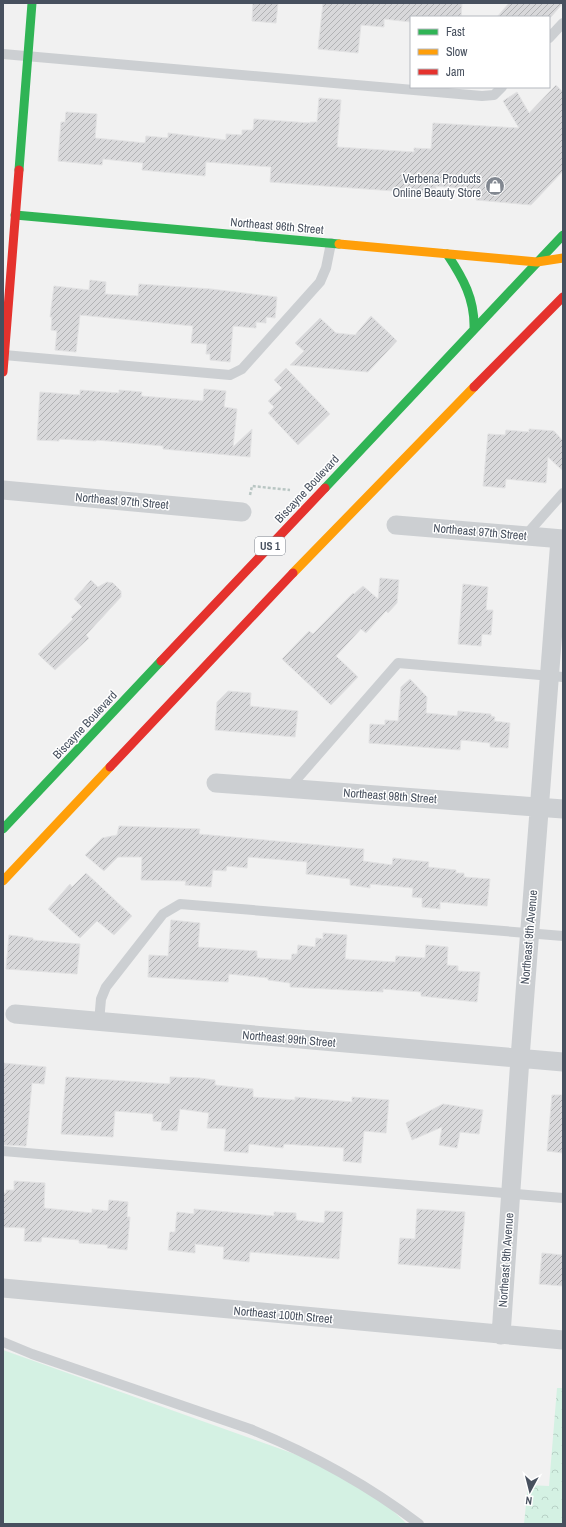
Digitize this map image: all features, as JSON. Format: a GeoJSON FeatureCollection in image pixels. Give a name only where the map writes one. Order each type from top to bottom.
{"type":"FeatureCollection","features":[{"type":"Feature","properties":{"kind":"main road"},"geometry":{"type":"LineString","coordinates":[[4,364],[9,214],[32,3]]}},
{"type":"Feature","properties":{"kind":"main road","name":"Northeast 96th Street"},"geometry":{"type":"LineString","coordinates":[[9,214],[537,262],[563,258]]}},
{"type":"Feature","properties":{"kind":"main road","name":"Biscayne Boulevard"},"geometry":{"type":"LineString","coordinates":[[3,830],[563,235]]}},
{"type":"Feature","properties":{"kind":"main road"},"geometry":{"type":"LineString","coordinates":[[447,254],[467,283],[476,315],[474,329]]}},
{"type":"Feature","properties":{"kind":"main road","name":"Northeast 96th Street"},"geometry":{"type":"LineString","coordinates":[[537,262],[556,269]]}},
{"type":"Feature","properties":{"kind":"main road"},"geometry":{"type":"LineString","coordinates":[[3,881],[340,523],[563,297]]}},
{"type":"Feature","properties":{"kind":"street","name":"Northeast 97th Street"},"geometry":{"type":"LineString","coordinates":[[3,490],[242,512]]}},
{"type":"Feature","properties":{"kind":"street","name":"Northeast 97th Street"},"geometry":{"type":"LineString","coordinates":[[396,525],[561,539]]}},
{"type":"Feature","properties":{"kind":"street","name":"Northeast 9th Avenue"},"geometry":{"type":"LineString","coordinates":[[501,1335],[539,807],[556,676],[561,539]]}},
{"type":"Feature","properties":{"kind":"street","name":"Northeast 98th Street"},"geometry":{"type":"LineString","coordinates":[[216,783],[563,809]]}},
{"type":"Feature","properties":{"kind":"street","name":"Northeast 99th Street"},"geometry":{"type":"LineString","coordinates":[[15,1014],[563,1062]]}},
{"type":"Feature","properties":{"kind":"street","name":"Northeast 100th Street"},"geometry":{"type":"LineString","coordinates":[[3,1288],[563,1340]]}},
{"type":"Feature","properties":{"kind":"lane"},"geometry":{"type":"LineString","coordinates":[[550,37],[563,23]]}},
{"type":"Feature","properties":{"kind":"lane"},"geometry":{"type":"LineString","coordinates":[[3,54],[482,96],[494,95],[501,88]]}},
{"type":"Feature","properties":{"kind":"lane"},"geometry":{"type":"LineString","coordinates":[[4,364],[230,375],[242,369],[320,282],[325,272],[330,243]]}},
{"type":"Feature","properties":{"kind":"lane"},"geometry":{"type":"LineString","coordinates":[[525,536],[563,493]]}},
{"type":"Feature","properties":{"kind":"lane"},"geometry":{"type":"LineString","coordinates":[[289,788],[398,664],[556,676]]}},
{"type":"Feature","properties":{"kind":"lane"},"geometry":{"type":"LineString","coordinates":[[98,1022],[101,999],[106,987],[164,914],[180,904],[563,936]]}},
{"type":"Feature","properties":{"kind":"lane"},"geometry":{"type":"LineString","coordinates":[[3,1151],[563,1198]]}},
{"type":"Feature","properties":{"kind":"lane"},"geometry":{"type":"LineString","coordinates":[[3,1342],[278,1441],[369,1490],[419,1524]]}},
{"type":"Feature","properties":{"kind":"path"},"geometry":{"type":"LineString","coordinates":[[242,512],[249,506],[252,486],[290,490]]}},
{"type":"Feature","properties":{"kind":"green space"},"geometry":{"type":"Polygon","coordinates":[[[3,1350],[356,1476],[407,1524],[3,1524],[3,1350]]]}},
{"type":"Feature","properties":{"kind":"green space"},"geometry":{"type":"Polygon","coordinates":[[[557,1388],[563,1388],[563,1524],[524,1524],[528,1485],[549,1486],[557,1388]]]}},
{"type":"Feature","properties":{"kind":"building"},"geometry":{"type":"Polygon","coordinates":[[[253,3],[278,3],[276,23],[252,21],[253,3]]]}},
{"type":"Feature","properties":{"kind":"building"},"geometry":{"type":"Polygon","coordinates":[[[323,3],[462,3],[461,16],[410,16],[410,22],[384,19],[384,27],[361,25],[358,53],[318,49],[323,3]]]}},
{"type":"Feature","properties":{"kind":"building"},"geometry":{"type":"Polygon","coordinates":[[[509,3],[563,3],[551,17],[498,16],[509,3]]]}},
{"type":"Feature","properties":{"kind":"building"},"geometry":{"type":"Polygon","coordinates":[[[556,85],[563,92],[563,171],[531,205],[476,200],[476,190],[436,186],[435,194],[270,182],[271,167],[206,162],[205,176],[142,170],[143,163],[103,159],[102,165],[58,161],[61,122],[65,122],[66,112],[97,114],[95,138],[145,143],[146,136],[168,138],[168,133],[226,140],[226,134],[242,135],[242,130],[253,130],[254,119],[310,123],[317,122],[319,98],[341,100],[337,147],[414,152],[414,148],[431,149],[433,123],[519,128],[503,101],[517,92],[529,113],[556,85]]]}},
{"type":"Feature","properties":{"kind":"building"},"geometry":{"type":"Polygon","coordinates":[[[90,280],[106,282],[105,294],[138,296],[139,284],[211,289],[277,297],[275,318],[266,317],[266,323],[256,322],[256,328],[233,326],[230,362],[210,360],[210,354],[206,354],[207,344],[191,343],[193,326],[80,315],[76,352],[55,350],[57,331],[51,330],[52,317],[50,317],[54,286],[89,290],[90,280]]]}},
{"type":"Feature","properties":{"kind":"building"},"geometry":{"type":"Polygon","coordinates":[[[371,316],[397,341],[368,372],[290,365],[304,351],[295,343],[320,318],[336,333],[355,335],[371,316]]]}},
{"type":"Feature","properties":{"kind":"building"},"geometry":{"type":"Polygon","coordinates":[[[286,368],[330,414],[298,445],[268,413],[274,407],[268,401],[282,388],[274,380],[286,368]]]}},
{"type":"Feature","properties":{"kind":"building"},"geometry":{"type":"Polygon","coordinates":[[[204,389],[226,391],[224,407],[237,409],[233,447],[252,429],[250,457],[163,449],[163,446],[97,440],[37,440],[40,392],[80,395],[80,390],[119,393],[119,390],[142,392],[141,396],[203,401],[204,389]]]}},
{"type":"Feature","properties":{"kind":"building"},"geometry":{"type":"Polygon","coordinates":[[[529,429],[554,431],[563,441],[563,471],[548,457],[546,483],[506,479],[505,488],[483,486],[488,434],[505,435],[506,430],[529,432],[529,429]]]}},
{"type":"Feature","properties":{"kind":"building"},"geometry":{"type":"Polygon","coordinates":[[[380,578],[399,580],[397,603],[388,613],[386,611],[366,633],[361,629],[336,656],[358,677],[331,705],[282,659],[309,631],[313,634],[353,593],[354,594],[363,586],[378,599],[380,578]]]}},
{"type":"Feature","properties":{"kind":"building"},"geometry":{"type":"Polygon","coordinates":[[[91,580],[98,587],[107,582],[113,583],[121,591],[121,597],[86,635],[89,638],[55,670],[38,654],[73,619],[71,617],[82,607],[74,599],[91,580]]]}},
{"type":"Feature","properties":{"kind":"building"},"geometry":{"type":"Polygon","coordinates":[[[463,584],[488,587],[486,610],[493,610],[491,635],[482,634],[481,646],[458,644],[463,584]]]}},
{"type":"Feature","properties":{"kind":"building"},"geometry":{"type":"Polygon","coordinates":[[[410,679],[427,697],[426,713],[457,716],[458,711],[491,714],[491,716],[495,717],[494,721],[510,723],[508,748],[490,747],[490,743],[461,740],[460,750],[369,743],[370,724],[385,725],[385,720],[398,721],[401,687],[410,679]]]}},
{"type":"Feature","properties":{"kind":"building"},"geometry":{"type":"Polygon","coordinates":[[[228,691],[251,693],[250,706],[298,711],[295,737],[215,730],[217,702],[228,691]]]}},
{"type":"Feature","properties":{"kind":"building"},"geometry":{"type":"Polygon","coordinates":[[[119,826],[200,829],[199,834],[364,849],[363,861],[392,865],[393,858],[429,862],[428,867],[456,870],[456,873],[464,873],[464,877],[490,879],[487,906],[440,902],[440,909],[422,907],[422,898],[412,897],[413,888],[370,884],[370,888],[350,885],[350,879],[306,874],[307,862],[248,857],[247,868],[227,866],[226,871],[213,870],[211,887],[185,885],[186,881],[141,880],[142,857],[118,857],[104,871],[85,855],[102,838],[117,835],[119,826]]]}},
{"type":"Feature","properties":{"kind":"building"},"geometry":{"type":"Polygon","coordinates":[[[86,873],[132,916],[114,935],[97,921],[80,938],[48,909],[70,884],[72,887],[86,873]]]}},
{"type":"Feature","properties":{"kind":"building"},"geometry":{"type":"Polygon","coordinates":[[[171,920],[200,923],[198,947],[257,951],[257,958],[291,960],[292,954],[297,954],[298,945],[315,947],[316,938],[323,939],[323,933],[347,935],[345,959],[395,962],[396,956],[425,958],[426,945],[448,947],[447,965],[458,966],[458,971],[480,972],[477,1002],[421,996],[421,992],[383,989],[383,992],[290,987],[290,983],[268,980],[268,978],[229,974],[228,982],[148,977],[149,955],[168,956],[171,920]]]}},
{"type":"Feature","properties":{"kind":"building"},"geometry":{"type":"Polygon","coordinates":[[[9,935],[33,938],[33,940],[80,944],[77,974],[6,969],[9,935]]]}},
{"type":"Feature","properties":{"kind":"building"},"geometry":{"type":"Polygon","coordinates":[[[3,1063],[46,1067],[44,1084],[32,1083],[26,1146],[3,1145],[3,1063]]]}},
{"type":"Feature","properties":{"kind":"building"},"geometry":{"type":"Polygon","coordinates":[[[66,1077],[170,1084],[170,1077],[199,1078],[215,1080],[215,1085],[253,1089],[253,1097],[295,1100],[295,1097],[352,1102],[352,1097],[389,1100],[386,1133],[364,1131],[361,1163],[343,1161],[344,1148],[284,1144],[283,1148],[249,1144],[248,1153],[224,1151],[226,1129],[207,1128],[209,1113],[180,1109],[177,1131],[161,1130],[162,1122],[153,1121],[153,1114],[115,1111],[113,1137],[61,1134],[66,1077]]]}},
{"type":"Feature","properties":{"kind":"building"},"geometry":{"type":"Polygon","coordinates":[[[552,1095],[563,1095],[563,1153],[547,1151],[552,1095]]]}},
{"type":"Feature","properties":{"kind":"building"},"geometry":{"type":"Polygon","coordinates":[[[443,1104],[483,1110],[479,1134],[460,1132],[457,1148],[439,1145],[442,1127],[412,1140],[406,1123],[443,1104]]]}},
{"type":"Feature","properties":{"kind":"building"},"geometry":{"type":"Polygon","coordinates":[[[14,1181],[45,1183],[44,1208],[92,1213],[92,1209],[108,1211],[109,1200],[128,1202],[127,1217],[130,1217],[127,1250],[107,1248],[108,1245],[79,1243],[79,1240],[42,1237],[41,1242],[24,1241],[25,1228],[3,1227],[3,1193],[6,1193],[6,1190],[14,1190],[14,1181]]]}},
{"type":"Feature","properties":{"kind":"building"},"geometry":{"type":"Polygon","coordinates":[[[194,1209],[274,1216],[274,1212],[296,1213],[296,1220],[324,1223],[325,1211],[343,1212],[339,1259],[250,1252],[249,1262],[223,1259],[224,1247],[195,1244],[195,1253],[168,1250],[170,1232],[175,1232],[177,1212],[194,1214],[194,1209]]]}},
{"type":"Feature","properties":{"kind":"building"},"geometry":{"type":"Polygon","coordinates":[[[417,1209],[465,1212],[460,1269],[398,1264],[400,1238],[415,1239],[417,1209]]]}},
{"type":"Feature","properties":{"kind":"building"},"geometry":{"type":"Polygon","coordinates":[[[542,1253],[563,1255],[563,1286],[539,1284],[542,1253]]]}},
{"type":"Feature","properties":{"kind":"traffic: fast"},"geometry":{"type":"LineString","coordinates":[[19,170],[32,3]]}},
{"type":"Feature","properties":{"kind":"traffic: fast"},"geometry":{"type":"LineString","coordinates":[[15,215],[339,244]]}},
{"type":"Feature","properties":{"kind":"traffic: fast"},"geometry":{"type":"LineString","coordinates":[[325,488],[563,235]]}},
{"type":"Feature","properties":{"kind":"traffic: fast"},"geometry":{"type":"LineString","coordinates":[[447,254],[467,289],[474,318],[474,329]]}},
{"type":"Feature","properties":{"kind":"traffic: fast"},"geometry":{"type":"LineString","coordinates":[[3,829],[161,661]]}},
{"type":"Feature","properties":{"kind":"traffic: slow"},"geometry":{"type":"LineString","coordinates":[[339,244],[537,262],[563,258]]}},
{"type":"Feature","properties":{"kind":"traffic: slow"},"geometry":{"type":"LineString","coordinates":[[293,573],[474,387]]}},
{"type":"Feature","properties":{"kind":"traffic: slow"},"geometry":{"type":"LineString","coordinates":[[3,881],[110,767]]}},
{"type":"Feature","properties":{"kind":"traffic: jam"},"geometry":{"type":"LineString","coordinates":[[3,372],[19,170]]}},
{"type":"Feature","properties":{"kind":"traffic: jam"},"geometry":{"type":"LineString","coordinates":[[474,387],[563,297]]}},
{"type":"Feature","properties":{"kind":"traffic: jam"},"geometry":{"type":"LineString","coordinates":[[161,661],[325,488]]}},
{"type":"Feature","properties":{"kind":"traffic: jam"},"geometry":{"type":"LineString","coordinates":[[110,767],[293,573]]}},
{"type":"Feature","properties":{"kind":"place","name":"Verbena Products Online Beauty Store"},"geometry":{"type":"Point","coordinates":[495,186]}}]}
